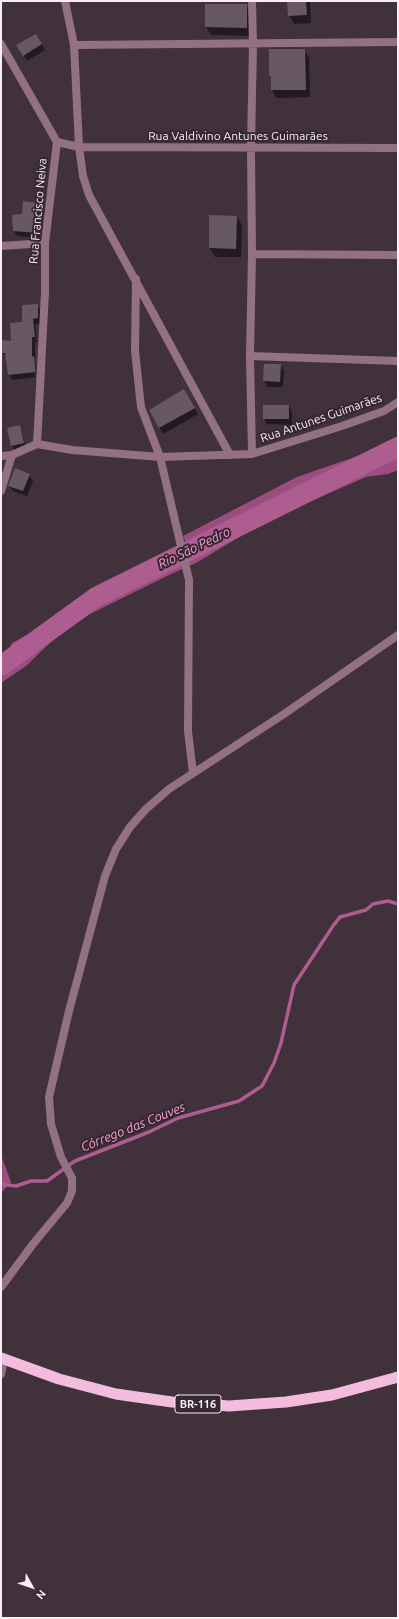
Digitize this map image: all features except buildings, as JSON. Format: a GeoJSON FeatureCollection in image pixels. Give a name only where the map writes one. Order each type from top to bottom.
{"type":"FeatureCollection","features":[{"type":"Feature","properties":{"kind":"highway","name":"BR-116"},"geometry":{"type":"LineString","coordinates":[[2,1358],[59,1379],[116,1394],[172,1402],[229,1406],[286,1402],[332,1395],[398,1377]]}},
{"type":"Feature","properties":{"kind":"street"},"geometry":{"type":"LineString","coordinates":[[65,1],[74,45],[79,147],[83,176],[89,195],[136,278],[230,455]]}},
{"type":"Feature","properties":{"kind":"street"},"geometry":{"type":"LineString","coordinates":[[252,1],[252,254],[250,356],[252,454]]}},
{"type":"Feature","properties":{"kind":"street"},"geometry":{"type":"LineString","coordinates":[[74,45],[398,42]]}},
{"type":"Feature","properties":{"kind":"street"},"geometry":{"type":"LineString","coordinates":[[1,44],[57,142]]}},
{"type":"Feature","properties":{"kind":"street","name":"Rua Valdivino Antunes Guimarães"},"geometry":{"type":"LineString","coordinates":[[57,142],[79,147],[251,149],[398,148]]}},
{"type":"Feature","properties":{"kind":"street","name":"Rua Francisco Neiva"},"geometry":{"type":"LineString","coordinates":[[37,444],[45,292],[45,242],[57,142]]}},
{"type":"Feature","properties":{"kind":"street"},"geometry":{"type":"LineString","coordinates":[[1,246],[45,242]]}},
{"type":"Feature","properties":{"kind":"street"},"geometry":{"type":"LineString","coordinates":[[252,254],[398,255]]}},
{"type":"Feature","properties":{"kind":"street"},"geometry":{"type":"LineString","coordinates":[[136,278],[135,351],[141,407],[160,457],[189,580],[188,731],[193,773]]}},
{"type":"Feature","properties":{"kind":"street"},"geometry":{"type":"LineString","coordinates":[[250,356],[398,361]]}},
{"type":"Feature","properties":{"kind":"street","name":"Rua Antunes Guimarães"},"geometry":{"type":"LineString","coordinates":[[37,444],[72,450],[160,457],[252,454],[342,426],[384,411],[398,402]]}},
{"type":"Feature","properties":{"kind":"street"},"geometry":{"type":"LineString","coordinates":[[1,456],[12,456],[37,444]]}},
{"type":"Feature","properties":{"kind":"street"},"geometry":{"type":"LineString","coordinates":[[1,491],[12,456]]}},
{"type":"Feature","properties":{"kind":"street"},"geometry":{"type":"LineString","coordinates":[[1,1287],[33,1244],[67,1203],[72,1191],[72,1178],[61,1157],[51,1124],[49,1098],[69,1011],[105,876],[116,849],[130,827],[146,809],[169,789],[284,714],[398,635]]}},
{"type":"Feature","properties":{"kind":"street"},"geometry":{"type":"LineString","coordinates":[[1,1374],[2,1358]]}},
{"type":"Feature","properties":{"kind":"shaded area"},"geometry":{"type":"Polygon","coordinates":[[[398,442],[398,470],[388,474],[366,477],[266,521],[196,563],[88,615],[56,637],[26,666],[1,683],[1,666],[12,643],[96,597],[189,551],[183,536],[297,477],[398,442]]]}},
{"type":"Feature","properties":{"kind":"shaded area"},"geometry":{"type":"Polygon","coordinates":[[[1,1155],[11,1182],[1,1193],[1,1155]]]}},
{"type":"Feature","properties":{"kind":"waterway","name":"Rio São Pedro"},"geometry":{"type":"LineString","coordinates":[[1,666],[96,597],[398,447]]}},
{"type":"Feature","properties":{"kind":"waterway","name":"Córrego das Couves"},"geometry":{"type":"LineString","coordinates":[[1,1184],[16,1186],[31,1181],[47,1181],[75,1161],[149,1132],[178,1118],[239,1101],[262,1086],[274,1063],[281,1043],[294,985],[333,926],[340,917],[366,910],[373,904],[388,901],[398,904]]}}]}
